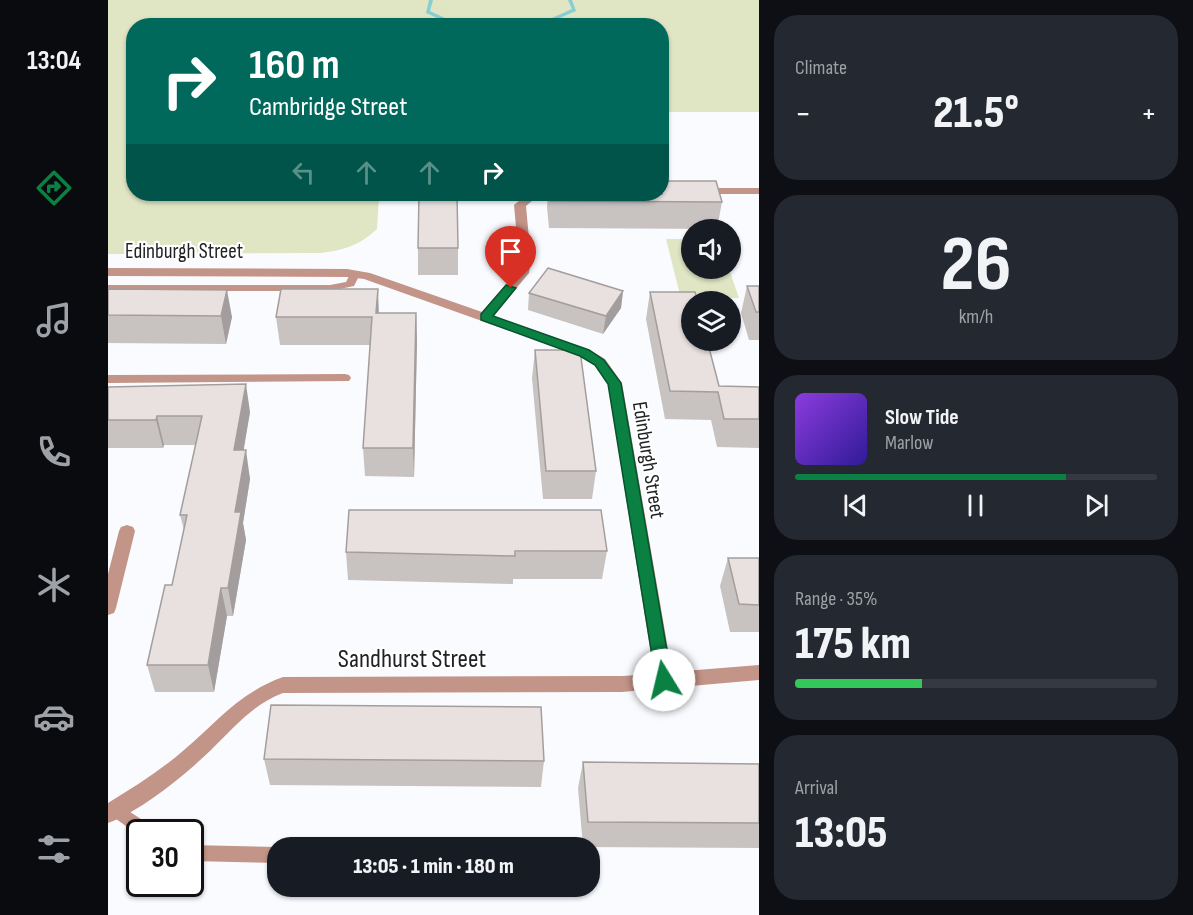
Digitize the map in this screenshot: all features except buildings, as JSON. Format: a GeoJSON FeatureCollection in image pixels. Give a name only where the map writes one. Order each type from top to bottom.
{"type":"FeatureCollection","features":[{"type":"Feature","properties":{"kind":"street"},"geometry":{"type":"LineString","coordinates":[[669,191],[759,191]]}},
{"type":"Feature","properties":{"kind":"street"},"geometry":{"type":"LineString","coordinates":[[485,317],[523,273],[525,261],[520,205],[525,201]]}},
{"type":"Feature","properties":{"kind":"street","name":"Edinburgh Street"},"geometry":{"type":"LineString","coordinates":[[108,272],[355,274],[485,317],[585,353],[600,362],[615,383],[664,680]]}},
{"type":"Feature","properties":{"kind":"street"},"geometry":{"type":"LineString","coordinates":[[108,608],[127,531]]}},
{"type":"Feature","properties":{"kind":"street","name":"Sandhurst Street"},"geometry":{"type":"LineString","coordinates":[[112,811],[150,788],[199,750],[247,701],[263,691],[283,685],[622,684],[759,672]]}},
{"type":"Feature","properties":{"kind":"lane"},"geometry":{"type":"LineString","coordinates":[[108,288],[330,288],[350,284],[355,274]]}},
{"type":"Feature","properties":{"kind":"lane"},"geometry":{"type":"LineString","coordinates":[[108,379],[345,378]]}},
{"type":"Feature","properties":{"kind":"lane"},"geometry":{"type":"LineString","coordinates":[[112,811],[126,819]]}},
{"type":"Feature","properties":{"kind":"lane"},"geometry":{"type":"LineString","coordinates":[[204,853],[267,855]]}},
{"type":"Feature","properties":{"kind":"green space"},"geometry":{"type":"Polygon","coordinates":[[[108,0],[759,0],[759,112],[669,112],[669,18],[126,18],[126,201],[379,201],[377,229],[364,240],[351,246],[320,253],[108,254],[108,0]]]}},
{"type":"Feature","properties":{"kind":"green space"},"geometry":{"type":"Polygon","coordinates":[[[666,239],[681,239],[681,279],[732,279],[737,291],[681,291],[681,299],[666,239]]]}},
{"type":"Feature","properties":{"kind":"waterway"},"geometry":{"type":"LineString","coordinates":[[431,0],[428,12],[442,18]]}},
{"type":"Feature","properties":{"kind":"waterway"},"geometry":{"type":"LineString","coordinates":[[555,18],[574,10],[570,0]]}},
{"type":"Feature","properties":{"kind":"route"},"geometry":{"type":"LineString","coordinates":[[511,288],[485,317],[585,353],[600,362],[615,383],[664,680]]}}]}
